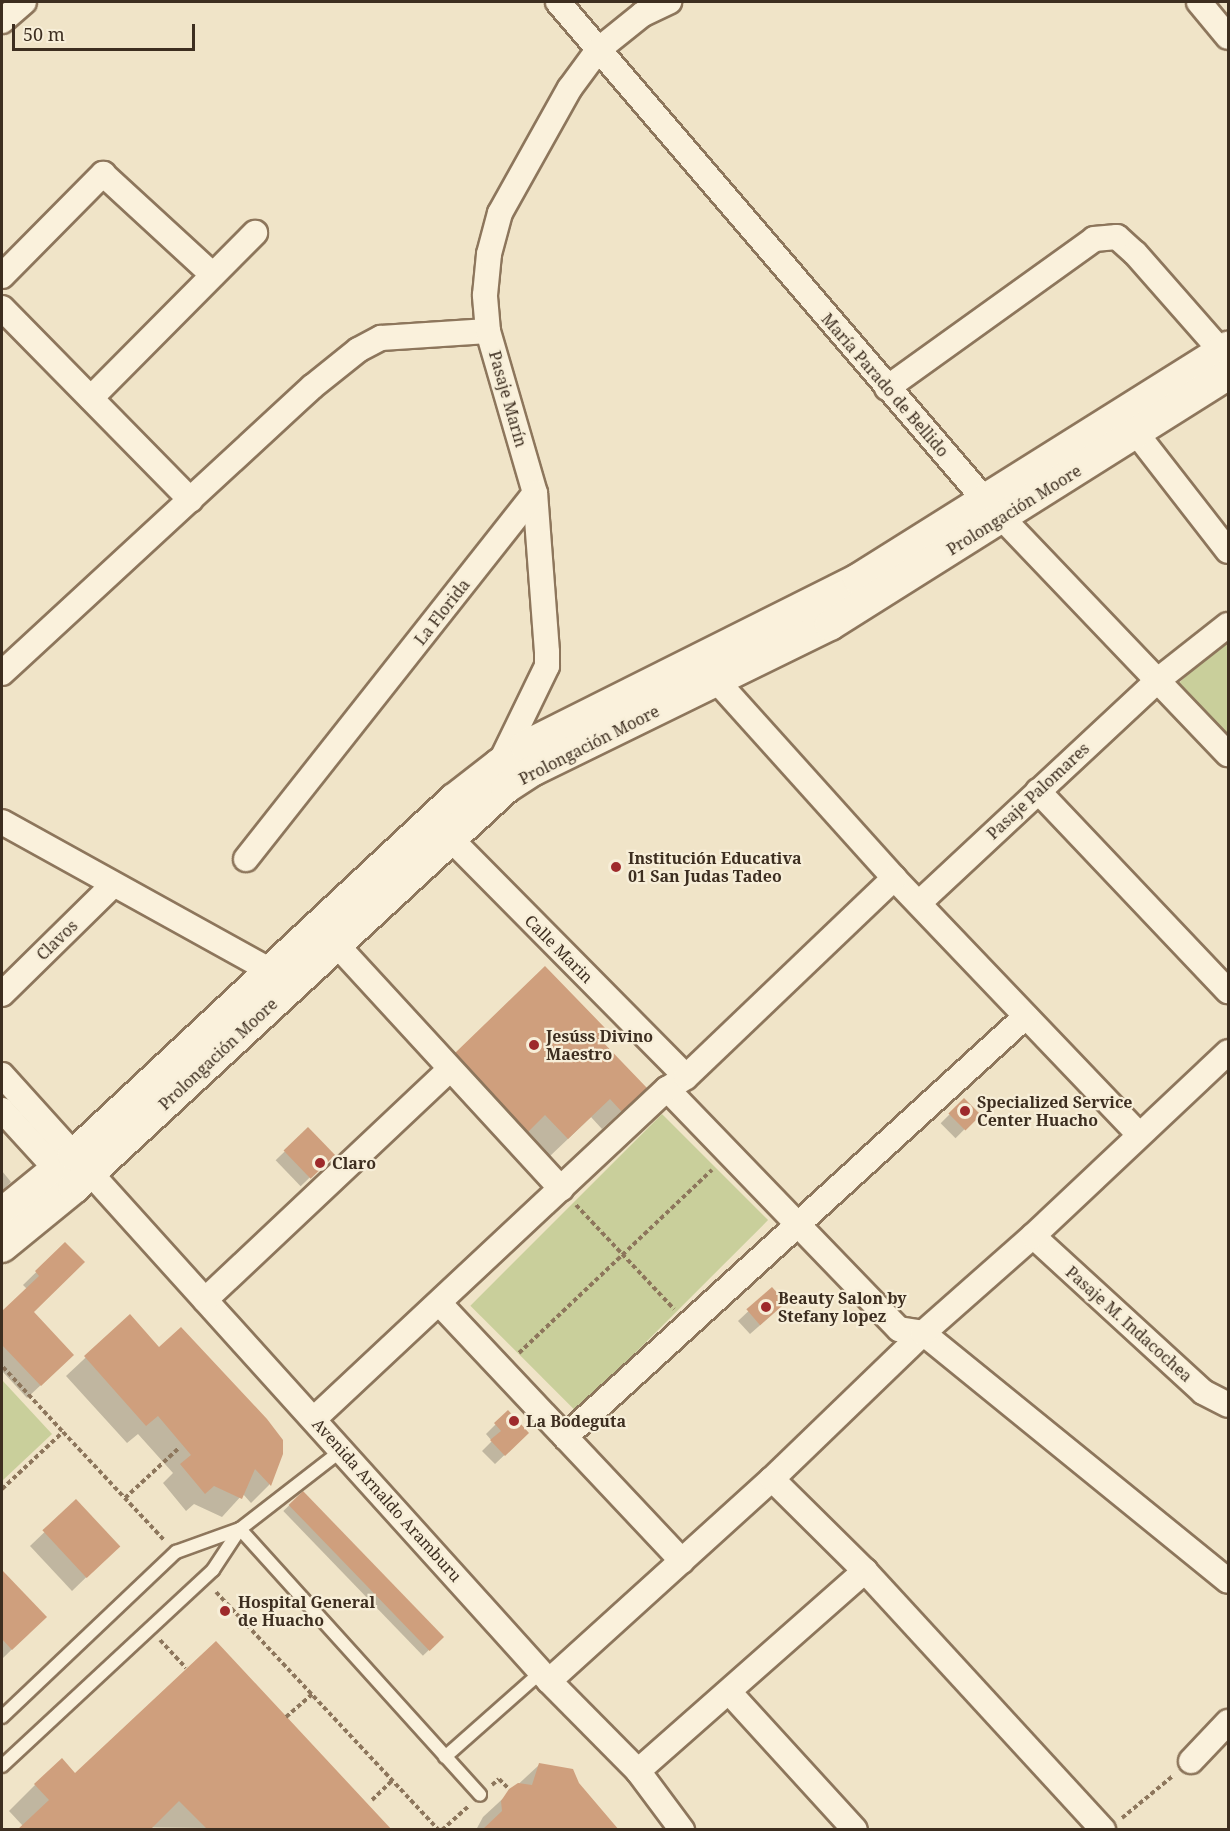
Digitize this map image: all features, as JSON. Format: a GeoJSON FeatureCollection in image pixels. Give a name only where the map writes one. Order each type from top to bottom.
{"type":"FeatureCollection","features":[{"type":"Feature","properties":{"kind":"street"},"geometry":{"type":"LineString","coordinates":[[2,21],[24,2]]}},
{"type":"Feature","properties":{"kind":"street","name":"María Parado de Bellido"},"geometry":{"type":"LineString","coordinates":[[558,2],[991,508],[1228,754]]}},
{"type":"Feature","properties":{"kind":"street","name":"Pasaje Marín"},"geometry":{"type":"LineString","coordinates":[[502,776],[547,666],[535,492],[488,331],[485,295],[489,254],[500,213],[570,88],[598,50],[643,14],[669,2]]}},
{"type":"Feature","properties":{"kind":"street"},"geometry":{"type":"LineString","coordinates":[[1199,2],[1228,37]]}},
{"type":"Feature","properties":{"kind":"street"},"geometry":{"type":"LineString","coordinates":[[2,276],[103,174],[213,275]]}},
{"type":"Feature","properties":{"kind":"street"},"geometry":{"type":"LineString","coordinates":[[91,398],[255,233]]}},
{"type":"Feature","properties":{"kind":"street"},"geometry":{"type":"LineString","coordinates":[[887,388],[1094,239],[1117,237],[1135,253],[1226,358]]}},
{"type":"Feature","properties":{"kind":"street"},"geometry":{"type":"LineString","coordinates":[[2,309],[191,500]]}},
{"type":"Feature","properties":{"kind":"street"},"geometry":{"type":"LineString","coordinates":[[2,674],[312,387],[358,350],[381,338],[488,331]]}},
{"type":"Feature","properties":{"kind":"street","name":"Prolongación Moore"},"geometry":{"type":"LineString","coordinates":[[991,508],[1137,434],[1226,358]]}},
{"type":"Feature","properties":{"kind":"street","name":"Prolongación Moore"},"geometry":{"type":"LineString","coordinates":[[2,1213],[73,1171],[502,776],[534,770],[708,672],[830,625],[991,508],[1226,358]]}},
{"type":"Feature","properties":{"kind":"street"},"geometry":{"type":"LineString","coordinates":[[1137,434],[1228,551]]}},
{"type":"Feature","properties":{"kind":"street","name":"La Florida"},"geometry":{"type":"LineString","coordinates":[[246,859],[535,492]]}},
{"type":"Feature","properties":{"kind":"street","name":"Pasaje Palomares"},"geometry":{"type":"LineString","coordinates":[[919,903],[1158,680],[1228,625]]}},
{"type":"Feature","properties":{"kind":"street"},"geometry":{"type":"LineString","coordinates":[[708,672],[894,878],[1139,1134]]}},
{"type":"Feature","properties":{"kind":"street"},"geometry":{"type":"LineString","coordinates":[[1038,791],[1228,991]]}},
{"type":"Feature","properties":{"kind":"street"},"geometry":{"type":"LineString","coordinates":[[2,822],[269,970]]}},
{"type":"Feature","properties":{"kind":"street","name":"Calle Marin"},"geometry":{"type":"LineString","coordinates":[[442,830],[676,1083],[730,1153],[899,1329],[923,1333]]}},
{"type":"Feature","properties":{"kind":"street"},"geometry":{"type":"LineString","coordinates":[[314,1419],[440,1304],[894,878]]}},
{"type":"Feature","properties":{"kind":"street","name":"Clavos"},"geometry":{"type":"LineString","coordinates":[[2,994],[113,885]]}},
{"type":"Feature","properties":{"kind":"street"},"geometry":{"type":"LineString","coordinates":[[328,934],[449,1070],[561,1189]]}},
{"type":"Feature","properties":{"kind":"street","name":"Prolongación Moore"},"geometry":{"type":"LineString","coordinates":[[2,1247],[269,970],[328,934]]}},
{"type":"Feature","properties":{"kind":"street"},"geometry":{"type":"LineString","coordinates":[[565,1437],[797,1222],[1026,1016]]}},
{"type":"Feature","properties":{"kind":"street"},"geometry":{"type":"LineString","coordinates":[[545,1677],[682,1561],[772,1479],[923,1333],[1033,1236],[1228,1052]]}},
{"type":"Feature","properties":{"kind":"street"},"geometry":{"type":"LineString","coordinates":[[206,1300],[449,1070]]}},
{"type":"Feature","properties":{"kind":"street"},"geometry":{"type":"LineString","coordinates":[[2,1076],[73,1171]]}},
{"type":"Feature","properties":{"kind":"street"},"geometry":{"type":"LineString","coordinates":[[2,1110],[73,1171]]}},
{"type":"Feature","properties":{"kind":"street","name":"Avenida Arnaldo Aramburu"},"geometry":{"type":"LineString","coordinates":[[73,1171],[206,1300],[545,1677],[638,1771],[682,1830]]}},
{"type":"Feature","properties":{"kind":"street","name":"Pasaje M. Indacochea"},"geometry":{"type":"LineString","coordinates":[[1033,1236],[1203,1392],[1228,1405]]}},
{"type":"Feature","properties":{"kind":"street"},"geometry":{"type":"LineString","coordinates":[[440,1304],[682,1561]]}},
{"type":"Feature","properties":{"kind":"street"},"geometry":{"type":"LineString","coordinates":[[923,1333],[1228,1581]]}},
{"type":"Feature","properties":{"kind":"street"},"geometry":{"type":"LineString","coordinates":[[772,1479],[865,1571],[1109,1827]]}},
{"type":"Feature","properties":{"kind":"street"},"geometry":{"type":"LineString","coordinates":[[638,1771],[730,1694],[865,1571]]}},
{"type":"Feature","properties":{"kind":"street"},"geometry":{"type":"LineString","coordinates":[[730,1694],[855,1830]]}},
{"type":"Feature","properties":{"kind":"street"},"geometry":{"type":"LineString","coordinates":[[1191,1761],[1228,1722]]}},
{"type":"Feature","properties":{"kind":"lane"},"geometry":{"type":"LineString","coordinates":[[2,1766],[204,1579],[240,1529],[342,1450]]}},
{"type":"Feature","properties":{"kind":"lane"},"geometry":{"type":"LineString","coordinates":[[2,1717],[176,1552],[240,1529]]}},
{"type":"Feature","properties":{"kind":"lane"},"geometry":{"type":"LineString","coordinates":[[240,1529],[480,1795]]}},
{"type":"Feature","properties":{"kind":"lane"},"geometry":{"type":"LineString","coordinates":[[445,1756],[545,1677]]}},
{"type":"Feature","properties":{"kind":"path"},"geometry":{"type":"LineString","coordinates":[[502,1370],[730,1153]]}},
{"type":"Feature","properties":{"kind":"path"},"geometry":{"type":"LineString","coordinates":[[561,1189],[688,1324]]}},
{"type":"Feature","properties":{"kind":"path"},"geometry":{"type":"LineString","coordinates":[[3,1367],[176,1552]]}},
{"type":"Feature","properties":{"kind":"path"},"geometry":{"type":"LineString","coordinates":[[2,1489],[63,1432]]}},
{"type":"Feature","properties":{"kind":"path"},"geometry":{"type":"LineString","coordinates":[[125,1498],[178,1449]]}},
{"type":"Feature","properties":{"kind":"path"},"geometry":{"type":"LineString","coordinates":[[204,1579],[439,1830]]}},
{"type":"Feature","properties":{"kind":"path"},"geometry":{"type":"LineString","coordinates":[[149,1629],[186,1668]]}},
{"type":"Feature","properties":{"kind":"path"},"geometry":{"type":"LineString","coordinates":[[286,1717],[312,1694]]}},
{"type":"Feature","properties":{"kind":"path"},"geometry":{"type":"LineString","coordinates":[[1109,1827],[1191,1761]]}},
{"type":"Feature","properties":{"kind":"path"},"geometry":{"type":"LineString","coordinates":[[372,1800],[393,1780]]}},
{"type":"Feature","properties":{"kind":"green space"},"geometry":{"type":"Polygon","coordinates":[[[1228,637],[1228,737],[1179,683],[1228,637]]]}},
{"type":"Feature","properties":{"kind":"green space"},"geometry":{"type":"Polygon","coordinates":[[[662,1114],[768,1220],[576,1412],[470,1306],[662,1114]]]}},
{"type":"Feature","properties":{"kind":"green space"},"geometry":{"type":"Polygon","coordinates":[[[2,1380],[52,1434],[2,1481],[2,1380]]]}},
{"type":"Feature","properties":{"kind":"building","name":"Jesúss Divino Maestro"},"geometry":{"type":"Polygon","coordinates":[[[545,966],[606,1029],[598,1037],[647,1088],[622,1112],[610,1099],[568,1139],[545,1115],[528,1132],[455,1053],[545,966]]]}},
{"type":"Feature","properties":{"kind":"building"},"geometry":{"type":"Polygon","coordinates":[[[964,1098],[981,1115],[965,1131],[948,1114],[964,1098]]]}},
{"type":"Feature","properties":{"kind":"building"},"geometry":{"type":"Polygon","coordinates":[[[308,1127],[335,1155],[311,1179],[284,1151],[308,1127]]]}},
{"type":"Feature","properties":{"kind":"building"},"geometry":{"type":"Polygon","coordinates":[[[65,1242],[85,1262],[34,1312],[74,1355],[41,1386],[2,1345],[2,1311],[39,1276],[35,1271],[65,1242]]]}},
{"type":"Feature","properties":{"kind":"building","name":"Beauty Salon by Stefany lopez"},"geometry":{"type":"Polygon","coordinates":[[[772,1287],[786,1303],[760,1325],[746,1309],[772,1287]]]}},
{"type":"Feature","properties":{"kind":"building"},"geometry":{"type":"Polygon","coordinates":[[[130,1314],[159,1347],[181,1327],[267,1419],[283,1440],[283,1454],[271,1486],[255,1469],[242,1499],[214,1486],[205,1494],[180,1464],[191,1455],[158,1416],[146,1426],[84,1356],[130,1314]]]}},
{"type":"Feature","properties":{"kind":"building"},"geometry":{"type":"Polygon","coordinates":[[[508,1410],[529,1433],[505,1456],[490,1440],[501,1431],[494,1423],[508,1410]]]}},
{"type":"Feature","properties":{"kind":"building"},"geometry":{"type":"Polygon","coordinates":[[[303,1491],[444,1637],[430,1651],[289,1505],[303,1491]]]}},
{"type":"Feature","properties":{"kind":"building"},"geometry":{"type":"Polygon","coordinates":[[[76,1499],[120,1547],[87,1578],[42,1530],[76,1499]]]}},
{"type":"Feature","properties":{"kind":"building"},"geometry":{"type":"Polygon","coordinates":[[[2,1570],[47,1617],[12,1650],[2,1639],[2,1570]]]}},
{"type":"Feature","properties":{"kind":"building"},"geometry":{"type":"Polygon","coordinates":[[[216,1641],[392,1830],[208,1830],[179,1801],[150,1830],[17,1830],[49,1800],[34,1784],[62,1758],[75,1773],[216,1641]]]}},
{"type":"Feature","properties":{"kind":"building"},"geometry":{"type":"Polygon","coordinates":[[[539,1763],[573,1769],[579,1783],[619,1830],[482,1830],[502,1811],[501,1801],[509,1789],[518,1783],[532,1785],[539,1763]]]}},
{"type":"Feature","properties":{"kind":"place","name":"Institución Educativa 01 San Judas Tadeo"},"geometry":{"type":"Point","coordinates":[616,867]}},
{"type":"Feature","properties":{"kind":"place","name":"Jesúss Divino Maestro"},"geometry":{"type":"Point","coordinates":[534,1045]}},
{"type":"Feature","properties":{"kind":"place","name":"Specialized Service Center Huacho"},"geometry":{"type":"Point","coordinates":[965,1111]}},
{"type":"Feature","properties":{"kind":"place","name":"Claro"},"geometry":{"type":"Point","coordinates":[320,1163]}},
{"type":"Feature","properties":{"kind":"place","name":"Beauty Salon by Stefany lopez"},"geometry":{"type":"Point","coordinates":[766,1307]}},
{"type":"Feature","properties":{"kind":"place","name":"La Bodeguta"},"geometry":{"type":"Point","coordinates":[514,1421]}},
{"type":"Feature","properties":{"kind":"place","name":"Hospital General de Huacho"},"geometry":{"type":"Point","coordinates":[225,1611]}}]}
